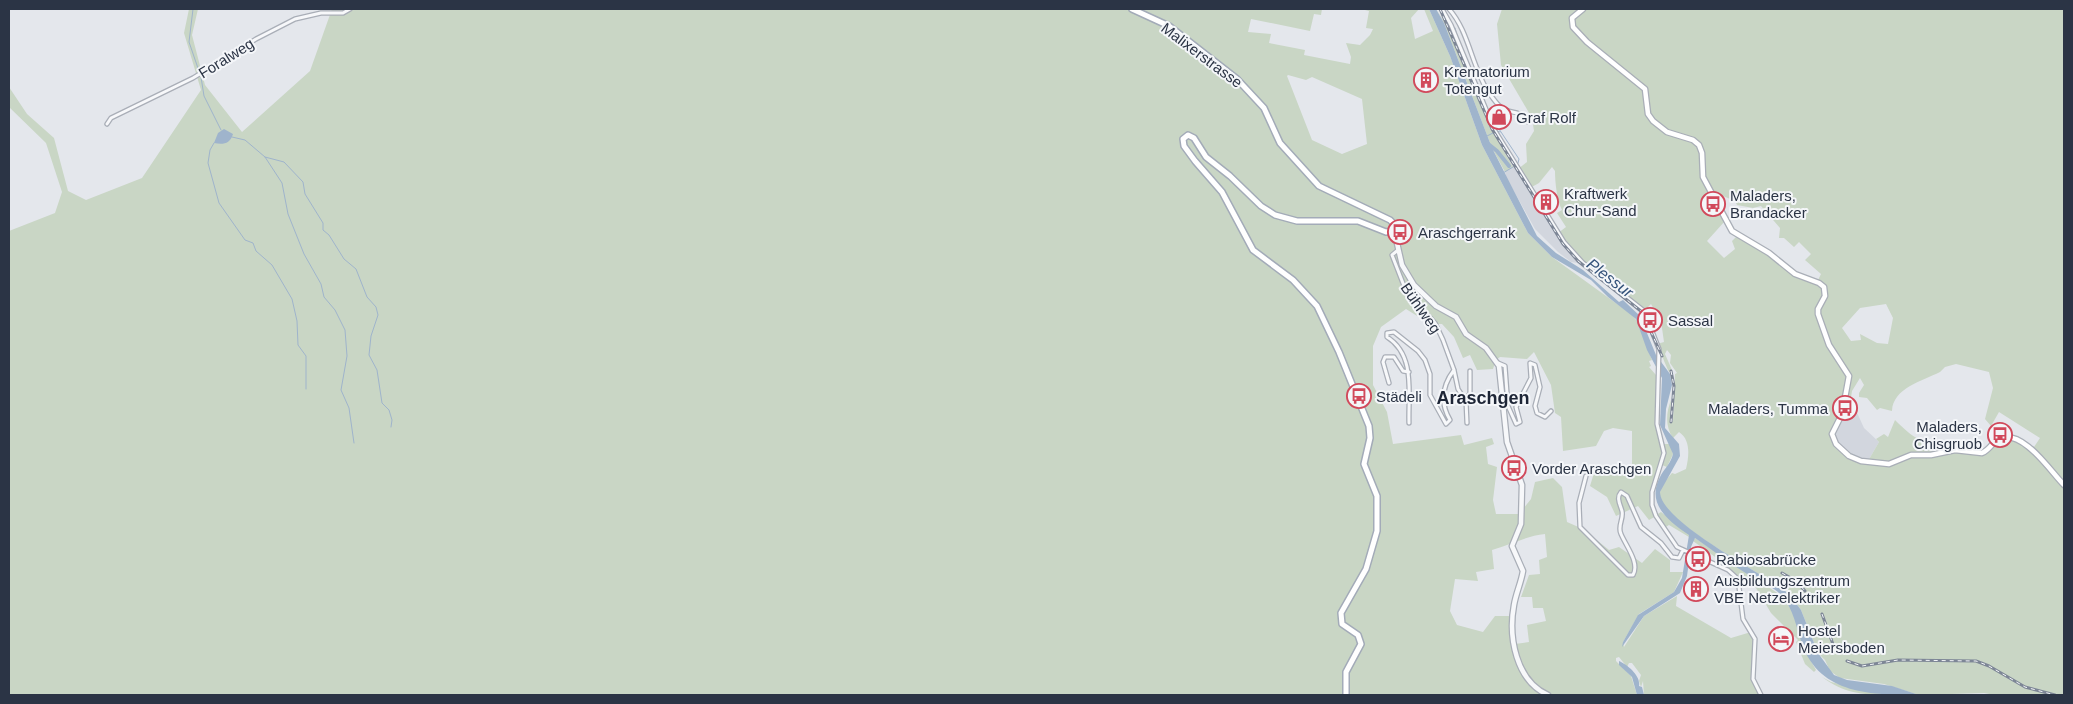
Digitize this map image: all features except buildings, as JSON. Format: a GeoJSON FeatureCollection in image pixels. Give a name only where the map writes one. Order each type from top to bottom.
{"type":"FeatureCollection","features":[{"type":"Feature","properties":{"kind":"main road","name":"Malixerstrasse"},"geometry":{"type":"LineString","coordinates":[[1132,9],[1169,26],[1237,79],[1264,108],[1282,146],[1317,184],[1392,221],[1395,225],[1394,230]]}},
{"type":"Feature","properties":{"kind":"main road"},"geometry":{"type":"LineString","coordinates":[[1583,9],[1572,20],[1576,30],[1603,57],[1643,86],[1648,95],[1648,114],[1653,121],[1671,134],[1693,140],[1699,145],[1702,156],[1703,177],[1732,231],[1769,253],[1795,274],[1819,283],[1824,287],[1825,296],[1818,307],[1818,314],[1829,345],[1849,376],[1842,414],[1832,435],[1834,443],[1856,460],[1889,464],[1911,454],[1932,455],[1958,450],[1982,453],[1998,439],[2006,438],[2028,446],[2064,485]]}},
{"type":"Feature","properties":{"kind":"main road"},"geometry":{"type":"LineString","coordinates":[[1346,695],[1346,672],[1361,644],[1358,635],[1342,624],[1341,613],[1366,569],[1377,531],[1377,496],[1364,464],[1370,438],[1369,426],[1339,352],[1317,306],[1293,280],[1253,250],[1222,192],[1184,146],[1183,139],[1188,135],[1193,137],[1206,157],[1228,173],[1261,206],[1279,217],[1302,222],[1354,220],[1370,224],[1388,232],[1394,230]]}},
{"type":"Feature","properties":{"kind":"street","name":"Foralweg"},"geometry":{"type":"LineString","coordinates":[[108,124],[111,118],[200,73],[256,39],[295,19],[321,13],[343,13],[350,9]]}},
{"type":"Feature","properties":{"kind":"street"},"geometry":{"type":"LineString","coordinates":[[1442,9],[1451,25],[1489,118],[1547,217],[1577,257],[1645,312],[1660,354],[1657,424],[1664,453],[1653,485],[1652,502],[1658,520],[1675,544],[1684,551],[1728,570],[1737,578],[1740,586],[1743,619],[1754,635],[1753,679],[1761,695]]}},
{"type":"Feature","properties":{"kind":"street"},"geometry":{"type":"LineString","coordinates":[[1450,9],[1463,35],[1478,75],[1490,95],[1501,108],[1517,112],[1528,122]]}},
{"type":"Feature","properties":{"kind":"street"},"geometry":{"type":"LineString","coordinates":[[1394,230],[1404,269],[1416,288],[1436,306],[1456,316],[1466,334],[1484,345],[1498,363],[1502,377],[1506,442],[1522,485],[1522,524],[1512,546],[1523,571],[1514,604],[1513,636],[1524,676],[1535,688],[1548,695]]}},
{"type":"Feature","properties":{"kind":"street","name":"Bühlweg"},"geometry":{"type":"LineString","coordinates":[[1398,250],[1392,255],[1402,284],[1436,325],[1454,370],[1458,389],[1466,399]]}},
{"type":"Feature","properties":{"kind":"street","name":"Bühlweg"},"geometry":{"type":"LineString","coordinates":[[1410,423],[1408,365],[1399,349],[1386,336],[1389,331],[1407,341],[1422,354],[1430,371],[1431,399],[1443,423],[1446,424],[1450,420],[1444,410],[1443,396],[1446,383],[1454,370]]}},
{"type":"Feature","properties":{"kind":"street"},"geometry":{"type":"LineString","coordinates":[[1389,383],[1382,362],[1385,356],[1393,356],[1403,371],[1408,372]]}},
{"type":"Feature","properties":{"kind":"street"},"geometry":{"type":"LineString","coordinates":[[1498,363],[1505,366],[1508,403],[1515,424],[1519,423],[1516,407],[1530,380],[1530,363],[1536,366],[1539,383],[1535,408],[1537,413],[1544,417],[1551,411]]}},
{"type":"Feature","properties":{"kind":"street","name":"Bühlweg"},"geometry":{"type":"LineString","coordinates":[[1467,423],[1466,399],[1470,393],[1470,371]]}},
{"type":"Feature","properties":{"kind":"street"},"geometry":{"type":"LineString","coordinates":[[1586,476],[1579,503],[1580,527],[1628,575],[1633,575],[1635,569],[1630,550],[1620,531],[1622,516],[1618,496],[1620,492],[1627,496],[1641,527],[1661,543],[1672,557],[1679,558],[1684,551]]}},
{"type":"Feature","properties":{"kind":"shaded area"},"geometry":{"type":"Polygon","coordinates":[[[1452,28],[1489,118],[1564,242],[1630,289],[1644,311],[1653,335],[1638,309],[1577,263],[1571,262],[1558,252],[1535,229],[1506,177],[1505,172],[1513,166],[1484,116],[1449,29],[1452,28]]]}},
{"type":"Feature","properties":{"kind":"shaded area"},"geometry":{"type":"Polygon","coordinates":[[[1849,406],[1854,406],[1864,428],[1879,442],[1868,461],[1851,458],[1832,437],[1842,414],[1849,410],[1849,406]]]}},
{"type":"Feature","properties":{"kind":"green space"},"geometry":{"type":"Polygon","coordinates":[[[189,9],[198,9],[192,35],[205,85],[242,132],[310,71],[332,9],[1322,9],[1321,15],[1314,14],[1310,31],[1251,19],[1248,32],[1271,34],[1269,43],[1305,50],[1304,55],[1350,64],[1351,57],[1346,43],[1360,45],[1373,29],[1366,28],[1369,11],[1361,9],[1419,9],[1411,18],[1415,39],[1433,31],[1424,9],[1429,9],[1450,56],[1482,145],[1528,233],[1552,257],[1631,314],[1638,322],[1652,360],[1649,361],[1651,366],[1649,367],[1656,375],[1656,428],[1663,444],[1670,444],[1673,454],[1667,467],[1662,465],[1651,495],[1656,515],[1661,512],[1689,534],[1689,537],[1669,525],[1664,528],[1656,516],[1649,520],[1638,506],[1616,516],[1607,497],[1590,486],[1594,473],[1616,475],[1632,465],[1632,431],[1613,428],[1604,431],[1596,446],[1563,451],[1561,417],[1555,413],[1551,385],[1534,352],[1527,359],[1500,357],[1496,360],[1493,369],[1477,370],[1470,355],[1463,358],[1454,337],[1442,324],[1430,324],[1406,309],[1381,327],[1373,346],[1373,385],[1387,412],[1393,444],[1461,435],[1464,445],[1492,438],[1494,444],[1486,447],[1488,464],[1497,467],[1493,500],[1496,514],[1519,514],[1531,499],[1535,482],[1553,478],[1562,487],[1567,522],[1583,529],[1609,550],[1619,547],[1642,563],[1655,549],[1670,560],[1670,572],[1683,572],[1674,592],[1639,614],[1623,642],[1624,647],[1644,616],[1677,596],[1676,606],[1731,638],[1751,632],[1754,637],[1753,679],[1761,695],[1644,695],[1643,681],[1641,687],[1639,681],[1641,675],[1632,663],[1629,663],[1627,667],[1619,657],[1616,658],[1616,661],[1631,676],[1637,695],[9,695],[9,231],[55,213],[62,192],[46,143],[9,107],[9,87],[27,114],[54,138],[68,191],[86,200],[142,178],[201,90],[184,33],[189,9]],[[1288,75],[1312,140],[1342,154],[1367,144],[1362,99],[1312,77],[1306,80],[1288,75]],[[1545,534],[1492,550],[1494,569],[1476,572],[1478,581],[1455,579],[1450,611],[1457,625],[1483,632],[1495,616],[1512,616],[1515,644],[1529,642],[1527,625],[1546,621],[1543,608],[1533,608],[1532,597],[1521,597],[1529,575],[1540,574],[1539,560],[1547,557],[1545,534]]]}},
{"type":"Feature","properties":{"kind":"green space"},"geometry":{"type":"Polygon","coordinates":[[[1436,9],[1449,29],[1490,127],[1513,167],[1505,172],[1492,148],[1444,23],[1436,9]]]}},
{"type":"Feature","properties":{"kind":"green space"},"geometry":{"type":"Polygon","coordinates":[[[1502,9],[2064,9],[2064,695],[1995,695],[1984,693],[1919,695],[1884,684],[1840,678],[1830,671],[1825,660],[1818,653],[1801,610],[1789,594],[1696,534],[1678,520],[1666,507],[1660,496],[1662,486],[1672,473],[1675,474],[1686,469],[1688,454],[1686,439],[1679,432],[1673,438],[1668,424],[1667,415],[1671,400],[1670,422],[1673,421],[1675,374],[1677,373],[1670,363],[1671,355],[1667,350],[1665,354],[1672,370],[1669,372],[1657,344],[1664,342],[1661,321],[1651,304],[1644,311],[1625,295],[1629,289],[1607,272],[1602,278],[1583,263],[1558,233],[1566,227],[1557,213],[1562,210],[1555,181],[1555,171],[1552,167],[1539,183],[1530,188],[1518,169],[1527,162],[1526,144],[1534,131],[1532,118],[1501,65],[1497,24],[1502,9]],[[1723,196],[1715,202],[1725,221],[1707,241],[1724,258],[1735,249],[1732,241],[1737,236],[1763,249],[1786,268],[1817,282],[1821,274],[1805,260],[1811,254],[1799,242],[1794,247],[1784,238],[1779,238],[1780,228],[1761,206],[1753,208],[1737,205],[1735,201],[1723,196]],[[1886,304],[1860,308],[1842,328],[1851,341],[1861,340],[1860,334],[1877,343],[1888,344],[1893,318],[1886,304]],[[1956,364],[1945,367],[1940,372],[1917,382],[1903,391],[1897,396],[1892,411],[1880,408],[1877,410],[1867,398],[1859,397],[1859,393],[1864,385],[1860,378],[1852,391],[1849,410],[1841,414],[1832,438],[1849,456],[1868,461],[1879,442],[1876,439],[1884,434],[1888,437],[1895,420],[1912,435],[1925,442],[1962,442],[1961,450],[1982,453],[2001,438],[2019,441],[2032,450],[2040,438],[1999,412],[1991,426],[1985,419],[1993,388],[1989,372],[1956,364]]]}},
{"type":"Feature","properties":{"kind":"green space"},"geometry":{"type":"Polygon","coordinates":[[[1695,538],[1782,596],[1794,614],[1803,647],[1816,670],[1814,672],[1805,664],[1796,642],[1798,640],[1771,613],[1756,588],[1745,581],[1739,582],[1728,570],[1729,567],[1693,541],[1695,538]]]}},
{"type":"Feature","properties":{"kind":"green space"},"geometry":{"type":"Polygon","coordinates":[[[1822,677],[1831,682],[1888,695],[1845,690],[1822,677]]]}},
{"type":"Feature","properties":{"kind":"water"},"geometry":{"type":"Polygon","coordinates":[[[1429,9],[1436,9],[1444,23],[1492,148],[1537,236],[1556,253],[1583,270],[1619,302],[1623,300],[1640,316],[1656,355],[1670,374],[1672,385],[1666,409],[1665,428],[1679,444],[1680,456],[1660,492],[1665,504],[1677,518],[1695,532],[1789,594],[1801,610],[1818,653],[1834,675],[1847,680],[1892,686],[1919,695],[1867,692],[1850,689],[1835,683],[1821,673],[1810,661],[1802,644],[1792,612],[1781,595],[1737,568],[1695,538],[1691,547],[1687,576],[1680,593],[1644,616],[1622,647],[1638,615],[1674,592],[1682,578],[1689,535],[1666,517],[1657,502],[1657,485],[1673,454],[1660,425],[1662,378],[1647,350],[1636,319],[1608,297],[1591,280],[1552,257],[1528,233],[1482,145],[1450,56],[1429,9]]]}},
{"type":"Feature","properties":{"kind":"water"},"geometry":{"type":"Polygon","coordinates":[[[224,129],[233,134],[230,140],[223,144],[214,143],[218,133],[224,129]]]}},
{"type":"Feature","properties":{"kind":"water"},"geometry":{"type":"Polygon","coordinates":[[[1619,661],[1630,668],[1636,675],[1644,695],[1637,695],[1632,677],[1619,665],[1619,661]]]}},
{"type":"Feature","properties":{"kind":"waterway"},"geometry":{"type":"LineString","coordinates":[[193,9],[189,42],[201,77],[204,96],[221,130]]}},
{"type":"Feature","properties":{"kind":"waterway"},"geometry":{"type":"LineString","coordinates":[[1455,28],[1458,39]]}},
{"type":"Feature","properties":{"kind":"waterway"},"geometry":{"type":"LineString","coordinates":[[1499,129],[1519,159],[1518,163]]}},
{"type":"Feature","properties":{"kind":"waterway"},"geometry":{"type":"LineString","coordinates":[[1487,136],[1493,133]]}},
{"type":"Feature","properties":{"kind":"waterway"},"geometry":{"type":"LineString","coordinates":[[232,137],[245,140],[265,157],[282,183],[288,214],[304,254],[321,284],[324,297],[335,310],[345,330],[347,356],[341,390],[349,408],[354,443]]}},
{"type":"Feature","properties":{"kind":"waterway"},"geometry":{"type":"LineString","coordinates":[[214,143],[210,150],[208,163],[219,203],[245,240],[253,243],[256,251],[272,265],[292,299],[297,321],[298,345],[306,356],[306,389]]}},
{"type":"Feature","properties":{"kind":"waterway"},"geometry":{"type":"LineString","coordinates":[[1487,143],[1497,151],[1509,166]]}},
{"type":"Feature","properties":{"kind":"waterway"},"geometry":{"type":"LineString","coordinates":[[265,157],[284,162],[303,182],[305,194],[323,223],[323,230],[329,235],[344,259],[356,269],[367,297],[376,307],[378,315],[371,336],[369,355],[377,370],[382,403],[389,410],[392,420],[391,427]]}},
{"type":"Feature","properties":{"kind":"waterway"},"geometry":{"type":"LineString","coordinates":[[1503,173],[1513,167]]}},
{"type":"Feature","properties":{"kind":"railway"},"geometry":{"type":"LineString","coordinates":[[1440,9],[1492,129],[1563,244],[1578,261],[1642,312],[1662,356]]}},
{"type":"Feature","properties":{"kind":"railway"},"geometry":{"type":"LineString","coordinates":[[1671,371],[1674,386],[1671,422]]}},
{"type":"Feature","properties":{"kind":"railway"},"geometry":{"type":"LineString","coordinates":[[1782,573],[1796,581],[1805,591]]}},
{"type":"Feature","properties":{"kind":"railway"},"geometry":{"type":"LineString","coordinates":[[1822,614],[1834,647]]}},
{"type":"Feature","properties":{"kind":"railway"},"geometry":{"type":"LineString","coordinates":[[1847,661],[1862,666],[1898,660],[1976,661],[1989,666],[2025,687],[2055,695]]}},
{"type":"Feature","properties":{"kind":"place","name":"Krematorium Totengut"},"geometry":{"type":"Point","coordinates":[1426,80]}},
{"type":"Feature","properties":{"kind":"place","name":"Graf Rolf"},"geometry":{"type":"Point","coordinates":[1499,117]}},
{"type":"Feature","properties":{"kind":"place","name":"Kraftwerk Chur-Sand"},"geometry":{"type":"Point","coordinates":[1546,202]}},
{"type":"Feature","properties":{"kind":"place","name":"Maladers, Brandacker"},"geometry":{"type":"Point","coordinates":[1713,204]}},
{"type":"Feature","properties":{"kind":"place","name":"Araschgerrank"},"geometry":{"type":"Point","coordinates":[1400,232]}},
{"type":"Feature","properties":{"kind":"place","name":"Sassal"},"geometry":{"type":"Point","coordinates":[1650,320]}},
{"type":"Feature","properties":{"kind":"place","name":"Städeli"},"geometry":{"type":"Point","coordinates":[1359,396]}},
{"type":"Feature","properties":{"kind":"place","name":"Maladers, Tumma"},"geometry":{"type":"Point","coordinates":[1845,408]}},
{"type":"Feature","properties":{"kind":"place","name":"Maladers, Chisgruob"},"geometry":{"type":"Point","coordinates":[2000,435]}},
{"type":"Feature","properties":{"kind":"place","name":"Vorder Araschgen"},"geometry":{"type":"Point","coordinates":[1514,468]}},
{"type":"Feature","properties":{"kind":"place","name":"Rabiosabrücke"},"geometry":{"type":"Point","coordinates":[1698,559]}},
{"type":"Feature","properties":{"kind":"place","name":"Ausbildungszentrum VBE Netzelektriker"},"geometry":{"type":"Point","coordinates":[1696,589]}},
{"type":"Feature","properties":{"kind":"place","name":"Hostel Meiersboden"},"geometry":{"type":"Point","coordinates":[1781,639]}},
{"type":"Feature","properties":{"kind":"district","name":"Araschgen"},"geometry":{"type":"Point","coordinates":[1483,398]}},
{"type":"Feature","properties":{"kind":"water label","name":"Plessur"},"geometry":{"type":"Point","coordinates":[1610,278]}}]}
